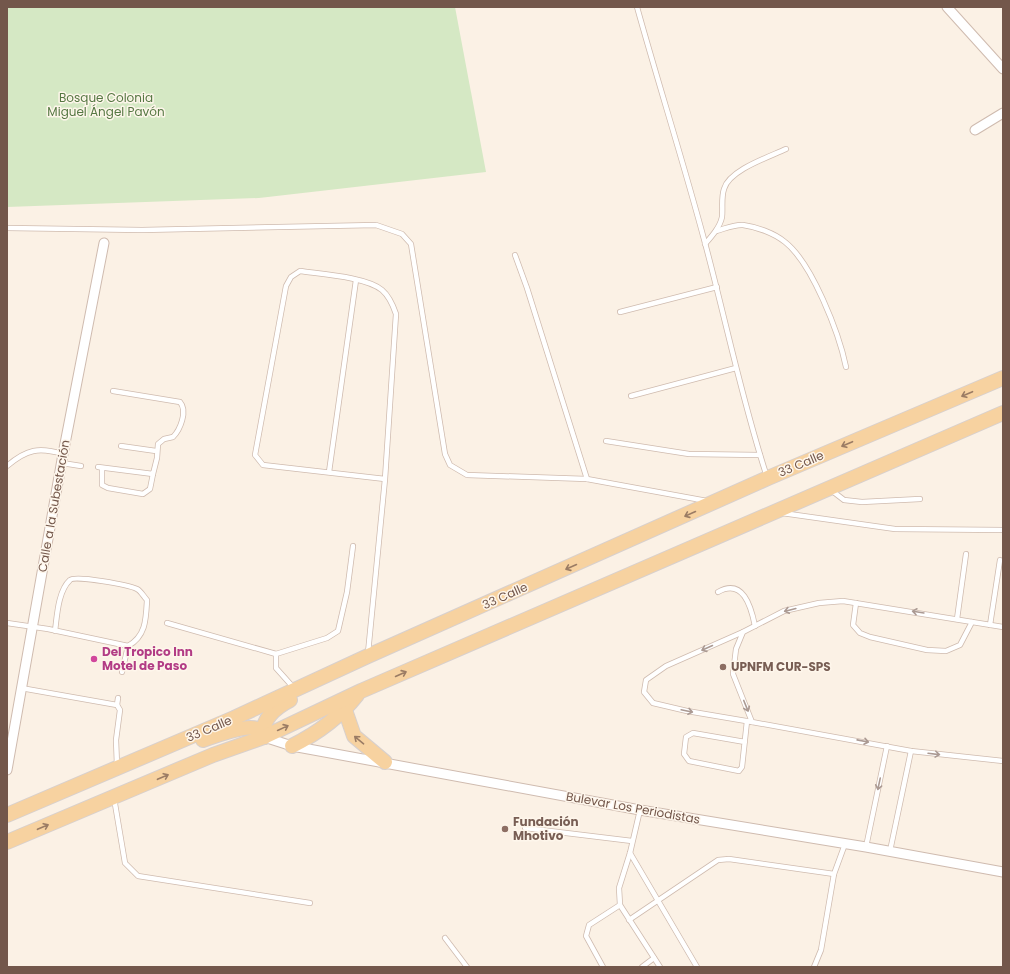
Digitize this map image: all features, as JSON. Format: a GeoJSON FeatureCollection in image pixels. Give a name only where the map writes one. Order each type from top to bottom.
{"type":"FeatureCollection","features":[{"type":"Feature","properties":{"kind":"main road","name":"33 Calle"},"geometry":{"type":"LineString","coordinates":[[7,815],[298,692],[368,656],[768,478],[1003,378]]}},
{"type":"Feature","properties":{"kind":"main road"},"geometry":{"type":"LineString","coordinates":[[7,842],[213,755],[264,736],[361,692],[1003,413]]}},
{"type":"Feature","properties":{"kind":"main road"},"geometry":{"type":"LineString","coordinates":[[264,736],[263,725],[272,712],[298,692]]}},
{"type":"Feature","properties":{"kind":"main road"},"geometry":{"type":"LineString","coordinates":[[292,746],[314,735],[345,710],[361,692]]}},
{"type":"Feature","properties":{"kind":"main road"},"geometry":{"type":"LineString","coordinates":[[345,710],[354,736],[385,762]]}},
{"type":"Feature","properties":{"kind":"main road"},"geometry":{"type":"LineString","coordinates":[[150,754],[171,752],[233,730],[254,728],[259,730],[264,736]]}},
{"type":"Feature","properties":{"kind":"street"},"geometry":{"type":"LineString","coordinates":[[947,7],[1003,69]]}},
{"type":"Feature","properties":{"kind":"street"},"geometry":{"type":"LineString","coordinates":[[975,130],[1003,113]]}},
{"type":"Feature","properties":{"kind":"street","name":"Calle a la Subestación"},"geometry":{"type":"LineString","coordinates":[[7,770],[63,454],[104,243]]}},
{"type":"Feature","properties":{"kind":"street","name":"Bulevar Los Periodistas"},"geometry":{"type":"LineString","coordinates":[[264,736],[292,746],[640,810],[890,851],[1003,872]]}},
{"type":"Feature","properties":{"kind":"lane"},"geometry":{"type":"LineString","coordinates":[[637,7],[717,287],[750,426],[768,478]]}},
{"type":"Feature","properties":{"kind":"lane"},"geometry":{"type":"LineString","coordinates":[[705,244],[716,231],[722,219],[724,188],[729,181],[748,166],[786,149]]}},
{"type":"Feature","properties":{"kind":"lane"},"geometry":{"type":"LineString","coordinates":[[7,228],[142,230],[376,225],[402,234],[411,244],[445,454],[450,465],[467,475],[587,480],[717,502]]}},
{"type":"Feature","properties":{"kind":"lane"},"geometry":{"type":"LineString","coordinates":[[716,231],[741,225],[759,228],[785,241],[804,262],[841,344],[846,367]]}},
{"type":"Feature","properties":{"kind":"lane"},"geometry":{"type":"LineString","coordinates":[[515,255],[527,288],[587,480]]}},
{"type":"Feature","properties":{"kind":"lane"},"geometry":{"type":"LineString","coordinates":[[368,656],[384,479],[396,314],[391,301],[382,290],[370,282],[300,271],[291,277],[286,286],[255,455],[263,465],[384,479]]}},
{"type":"Feature","properties":{"kind":"lane"},"geometry":{"type":"LineString","coordinates":[[329,472],[356,280]]}},
{"type":"Feature","properties":{"kind":"lane"},"geometry":{"type":"LineString","coordinates":[[620,312],[717,287]]}},
{"type":"Feature","properties":{"kind":"lane"},"geometry":{"type":"LineString","coordinates":[[632,396],[736,368]]}},
{"type":"Feature","properties":{"kind":"lane"},"geometry":{"type":"LineString","coordinates":[[113,391],[182,403],[182,417],[176,433],[173,437],[164,439],[158,444],[156,451],[157,458],[150,489],[143,494],[108,488],[102,484],[100,467],[153,474]]}},
{"type":"Feature","properties":{"kind":"lane"},"geometry":{"type":"LineString","coordinates":[[606,441],[689,454],[760,455]]}},
{"type":"Feature","properties":{"kind":"lane"},"geometry":{"type":"LineString","coordinates":[[120,446],[156,451]]}},
{"type":"Feature","properties":{"kind":"lane"},"geometry":{"type":"LineString","coordinates":[[7,466],[26,452],[41,449],[63,454]]}},
{"type":"Feature","properties":{"kind":"lane"},"geometry":{"type":"LineString","coordinates":[[62,463],[81,466]]}},
{"type":"Feature","properties":{"kind":"lane"},"geometry":{"type":"LineString","coordinates":[[829,488],[834,495],[850,501],[862,502],[920,499]]}},
{"type":"Feature","properties":{"kind":"lane"},"geometry":{"type":"LineString","coordinates":[[773,512],[895,529],[1003,530]]}},
{"type":"Feature","properties":{"kind":"lane"},"geometry":{"type":"LineString","coordinates":[[167,623],[276,654],[326,638],[338,631],[347,592],[353,546]]}},
{"type":"Feature","properties":{"kind":"lane"},"geometry":{"type":"LineString","coordinates":[[957,619],[966,554]]}},
{"type":"Feature","properties":{"kind":"lane"},"geometry":{"type":"LineString","coordinates":[[990,625],[1000,560]]}},
{"type":"Feature","properties":{"kind":"lane"},"geometry":{"type":"LineString","coordinates":[[7,623],[128,646],[135,643],[141,635],[146,621],[147,600],[138,589],[84,578],[74,578],[69,581],[62,593],[55,631]]}},
{"type":"Feature","properties":{"kind":"lane"},"geometry":{"type":"LineString","coordinates":[[718,592],[727,587],[736,588],[745,597],[755,626]]}},
{"type":"Feature","properties":{"kind":"lane"},"geometry":{"type":"LineString","coordinates":[[1003,627],[844,601],[819,603],[784,611],[755,626],[666,666],[646,680],[644,692],[653,702],[687,711],[750,721],[911,751],[1003,761]]}},
{"type":"Feature","properties":{"kind":"lane"},"geometry":{"type":"LineString","coordinates":[[856,603],[853,625],[860,633],[881,640],[927,650],[946,651],[960,645],[972,622]]}},
{"type":"Feature","properties":{"kind":"lane"},"geometry":{"type":"LineString","coordinates":[[742,632],[736,649],[733,674],[750,721],[745,742],[742,767],[739,771],[689,761],[684,754],[686,737],[693,733],[745,742]]}},
{"type":"Feature","properties":{"kind":"lane"},"geometry":{"type":"LineString","coordinates":[[122,672],[128,646]]}},
{"type":"Feature","properties":{"kind":"lane"},"geometry":{"type":"LineString","coordinates":[[276,654],[276,668],[298,692]]}},
{"type":"Feature","properties":{"kind":"lane"},"geometry":{"type":"LineString","coordinates":[[21,688],[117,705]]}},
{"type":"Feature","properties":{"kind":"lane"},"geometry":{"type":"LineString","coordinates":[[117,768],[116,740],[120,710],[117,705],[118,698]]}},
{"type":"Feature","properties":{"kind":"lane"},"geometry":{"type":"LineString","coordinates":[[866,847],[887,746]]}},
{"type":"Feature","properties":{"kind":"lane"},"geometry":{"type":"LineString","coordinates":[[890,851],[911,751]]}},
{"type":"Feature","properties":{"kind":"lane"},"geometry":{"type":"LineString","coordinates":[[114,798],[125,863],[138,876],[310,903]]}},
{"type":"Feature","properties":{"kind":"lane"},"geometry":{"type":"LineString","coordinates":[[640,810],[630,853],[619,888],[620,905],[660,967]]}},
{"type":"Feature","properties":{"kind":"lane"},"geometry":{"type":"LineString","coordinates":[[525,828],[632,841]]}},
{"type":"Feature","properties":{"kind":"lane"},"geometry":{"type":"LineString","coordinates":[[814,967],[821,950],[834,874],[845,844]]}},
{"type":"Feature","properties":{"kind":"lane"},"geometry":{"type":"LineString","coordinates":[[630,853],[697,967]]}},
{"type":"Feature","properties":{"kind":"lane"},"geometry":{"type":"LineString","coordinates":[[629,920],[718,860],[729,859],[834,874]]}},
{"type":"Feature","properties":{"kind":"lane"},"geometry":{"type":"LineString","coordinates":[[603,967],[586,936],[588,925],[620,905]]}},
{"type":"Feature","properties":{"kind":"lane"},"geometry":{"type":"LineString","coordinates":[[445,938],[467,967]]}},
{"type":"Feature","properties":{"kind":"lane"},"geometry":{"type":"LineString","coordinates":[[642,967],[654,958]]}},
{"type":"Feature","properties":{"kind":"green space","name":"Bosque Colonia Miguel Ángel Pavón"},"geometry":{"type":"Polygon","coordinates":[[[7,7],[455,7],[486,172],[259,198],[7,207],[7,7]]]}},
{"type":"Feature","properties":{"kind":"place","name":"Del Tropico Inn Motel de Paso"},"geometry":{"type":"Point","coordinates":[94,659]}},
{"type":"Feature","properties":{"kind":"place","name":"UPNFM CUR-SPS"},"geometry":{"type":"Point","coordinates":[723,667]}},
{"type":"Feature","properties":{"kind":"place","name":"Fundación Mhotivo"},"geometry":{"type":"Point","coordinates":[505,829]}}]}
